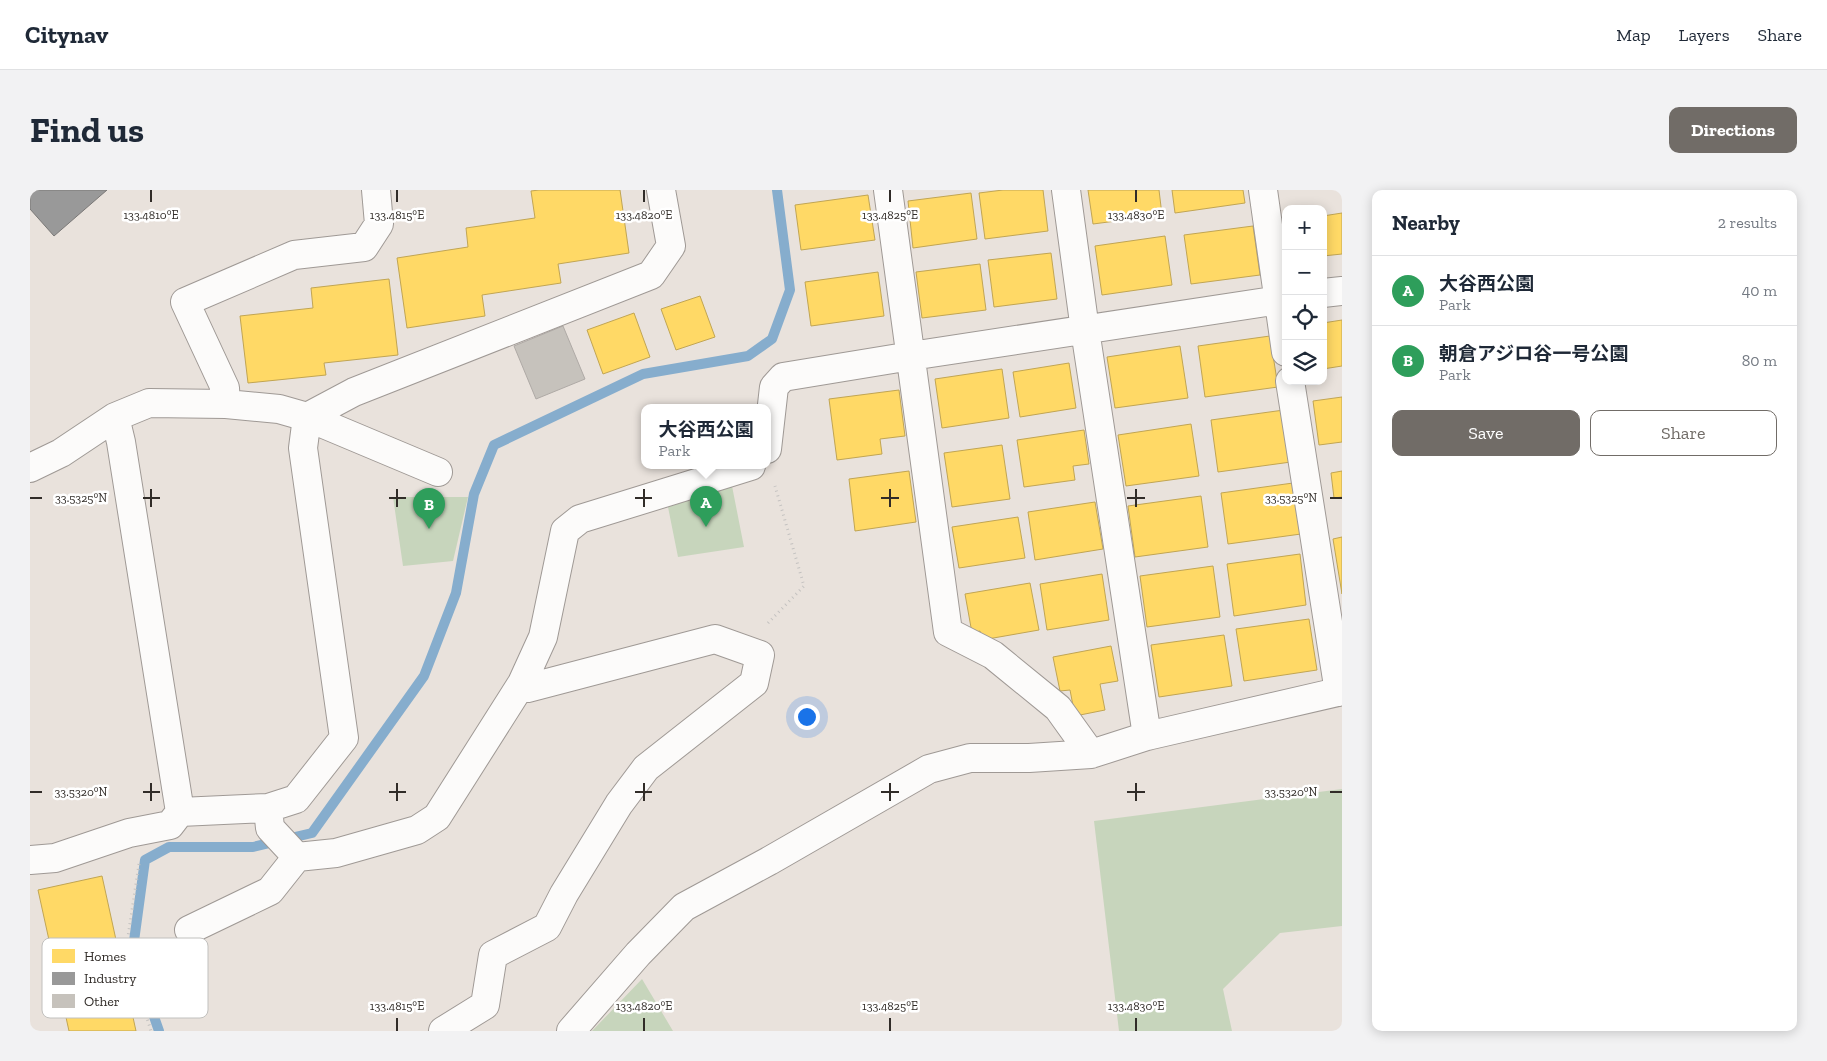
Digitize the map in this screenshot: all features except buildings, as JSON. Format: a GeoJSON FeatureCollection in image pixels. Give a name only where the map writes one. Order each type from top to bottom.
{"type":"FeatureCollection","features":[{"type":"Feature","properties":{"kind":"street"},"geometry":{"type":"LineString","coordinates":[[226,404],[225,388],[185,302],[294,255],[364,247],[379,224],[376,190]]}},
{"type":"Feature","properties":{"kind":"street"},"geometry":{"type":"LineString","coordinates":[[307,417],[354,392],[651,275],[671,246],[661,190]]}},
{"type":"Feature","properties":{"kind":"street"},"geometry":{"type":"LineString","coordinates":[[888,190],[948,632],[993,655],[1058,708],[1091,754]]}},
{"type":"Feature","properties":{"kind":"street"},"geometry":{"type":"LineString","coordinates":[[1066,190],[1085,330],[1147,736]]}},
{"type":"Feature","properties":{"kind":"street"},"geometry":{"type":"LineString","coordinates":[[771,414],[774,387],[783,377],[1282,300],[1263,190]]}},
{"type":"Feature","properties":{"kind":"street"},"geometry":{"type":"LineString","coordinates":[[1327,293],[1342,291]]}},
{"type":"Feature","properties":{"kind":"street"},"geometry":{"type":"LineString","coordinates":[[571,1031],[638,954],[684,907],[769,861],[929,769],[970,758],[1029,758],[1091,754],[1147,736],[1340,691],[1291,385]]}},
{"type":"Feature","properties":{"kind":"street"},"geometry":{"type":"LineString","coordinates":[[30,468],[61,453],[115,418],[149,403],[226,404],[279,409],[307,417],[438,472]]}},
{"type":"Feature","properties":{"kind":"street"},"geometry":{"type":"LineString","coordinates":[[180,812],[270,818],[296,799],[344,738],[303,448],[307,417]]}},
{"type":"Feature","properties":{"kind":"street"},"geometry":{"type":"LineString","coordinates":[[30,860],[55,858],[129,833],[170,826],[180,812],[115,418]]}},
{"type":"Feature","properties":{"kind":"street"},"geometry":{"type":"LineString","coordinates":[[294,854],[336,853],[417,830],[437,817],[522,683],[543,637],[565,531],[580,519],[740,469]]}},
{"type":"Feature","properties":{"kind":"street"},"geometry":{"type":"LineString","coordinates":[[443,1031],[485,1005],[492,955],[547,927],[564,894],[619,804],[646,768],[754,683],[760,655],[715,639],[528,688],[522,683]]}},
{"type":"Feature","properties":{"kind":"street"},"geometry":{"type":"LineString","coordinates":[[270,818],[294,854]]}},
{"type":"Feature","properties":{"kind":"street"},"geometry":{"type":"LineString","coordinates":[[189,930],[270,891],[294,854]]}},
{"type":"Feature","properties":{"kind":"path"},"geometry":{"type":"LineString","coordinates":[[741,648],[777,615],[804,586],[773,481]]}},
{"type":"Feature","properties":{"kind":"path"},"geometry":{"type":"LineString","coordinates":[[128,938],[143,830]]}},
{"type":"Feature","properties":{"kind":"path"},"geometry":{"type":"LineString","coordinates":[[147,1018],[151,1031]]}},
{"type":"Feature","properties":{"kind":"green space"},"geometry":{"type":"Polygon","coordinates":[[[732,486],[744,547],[678,557],[668,507],[732,486]]]}},
{"type":"Feature","properties":{"kind":"green space"},"geometry":{"type":"Polygon","coordinates":[[[393,497],[468,497],[453,561],[403,566],[393,497]]]}},
{"type":"Feature","properties":{"kind":"green space"},"geometry":{"type":"Polygon","coordinates":[[[1342,789],[1342,926],[1280,933],[1223,989],[1232,1031],[1119,1031],[1094,821],[1342,789]]]}},
{"type":"Feature","properties":{"kind":"green space"},"geometry":{"type":"Polygon","coordinates":[[[642,979],[673,1031],[592,1031],[642,979]]]}},
{"type":"Feature","properties":{"kind":"waterway"},"geometry":{"type":"LineString","coordinates":[[134,938],[145,860],[169,847],[253,847],[312,833],[424,676],[456,593],[474,494],[494,445],[643,374],[748,356],[772,339],[790,290],[777,190]]}},
{"type":"Feature","properties":{"kind":"waterway"},"geometry":{"type":"LineString","coordinates":[[154,1018],[159,1031]]}},
{"type":"Feature","properties":{"kind":"place","name":"大谷西公園"},"geometry":{"type":"Point","coordinates":[706,527]}},
{"type":"Feature","properties":{"kind":"place","name":"朝倉アジロ谷一号公園"},"geometry":{"type":"Point","coordinates":[429,529]}}]}
